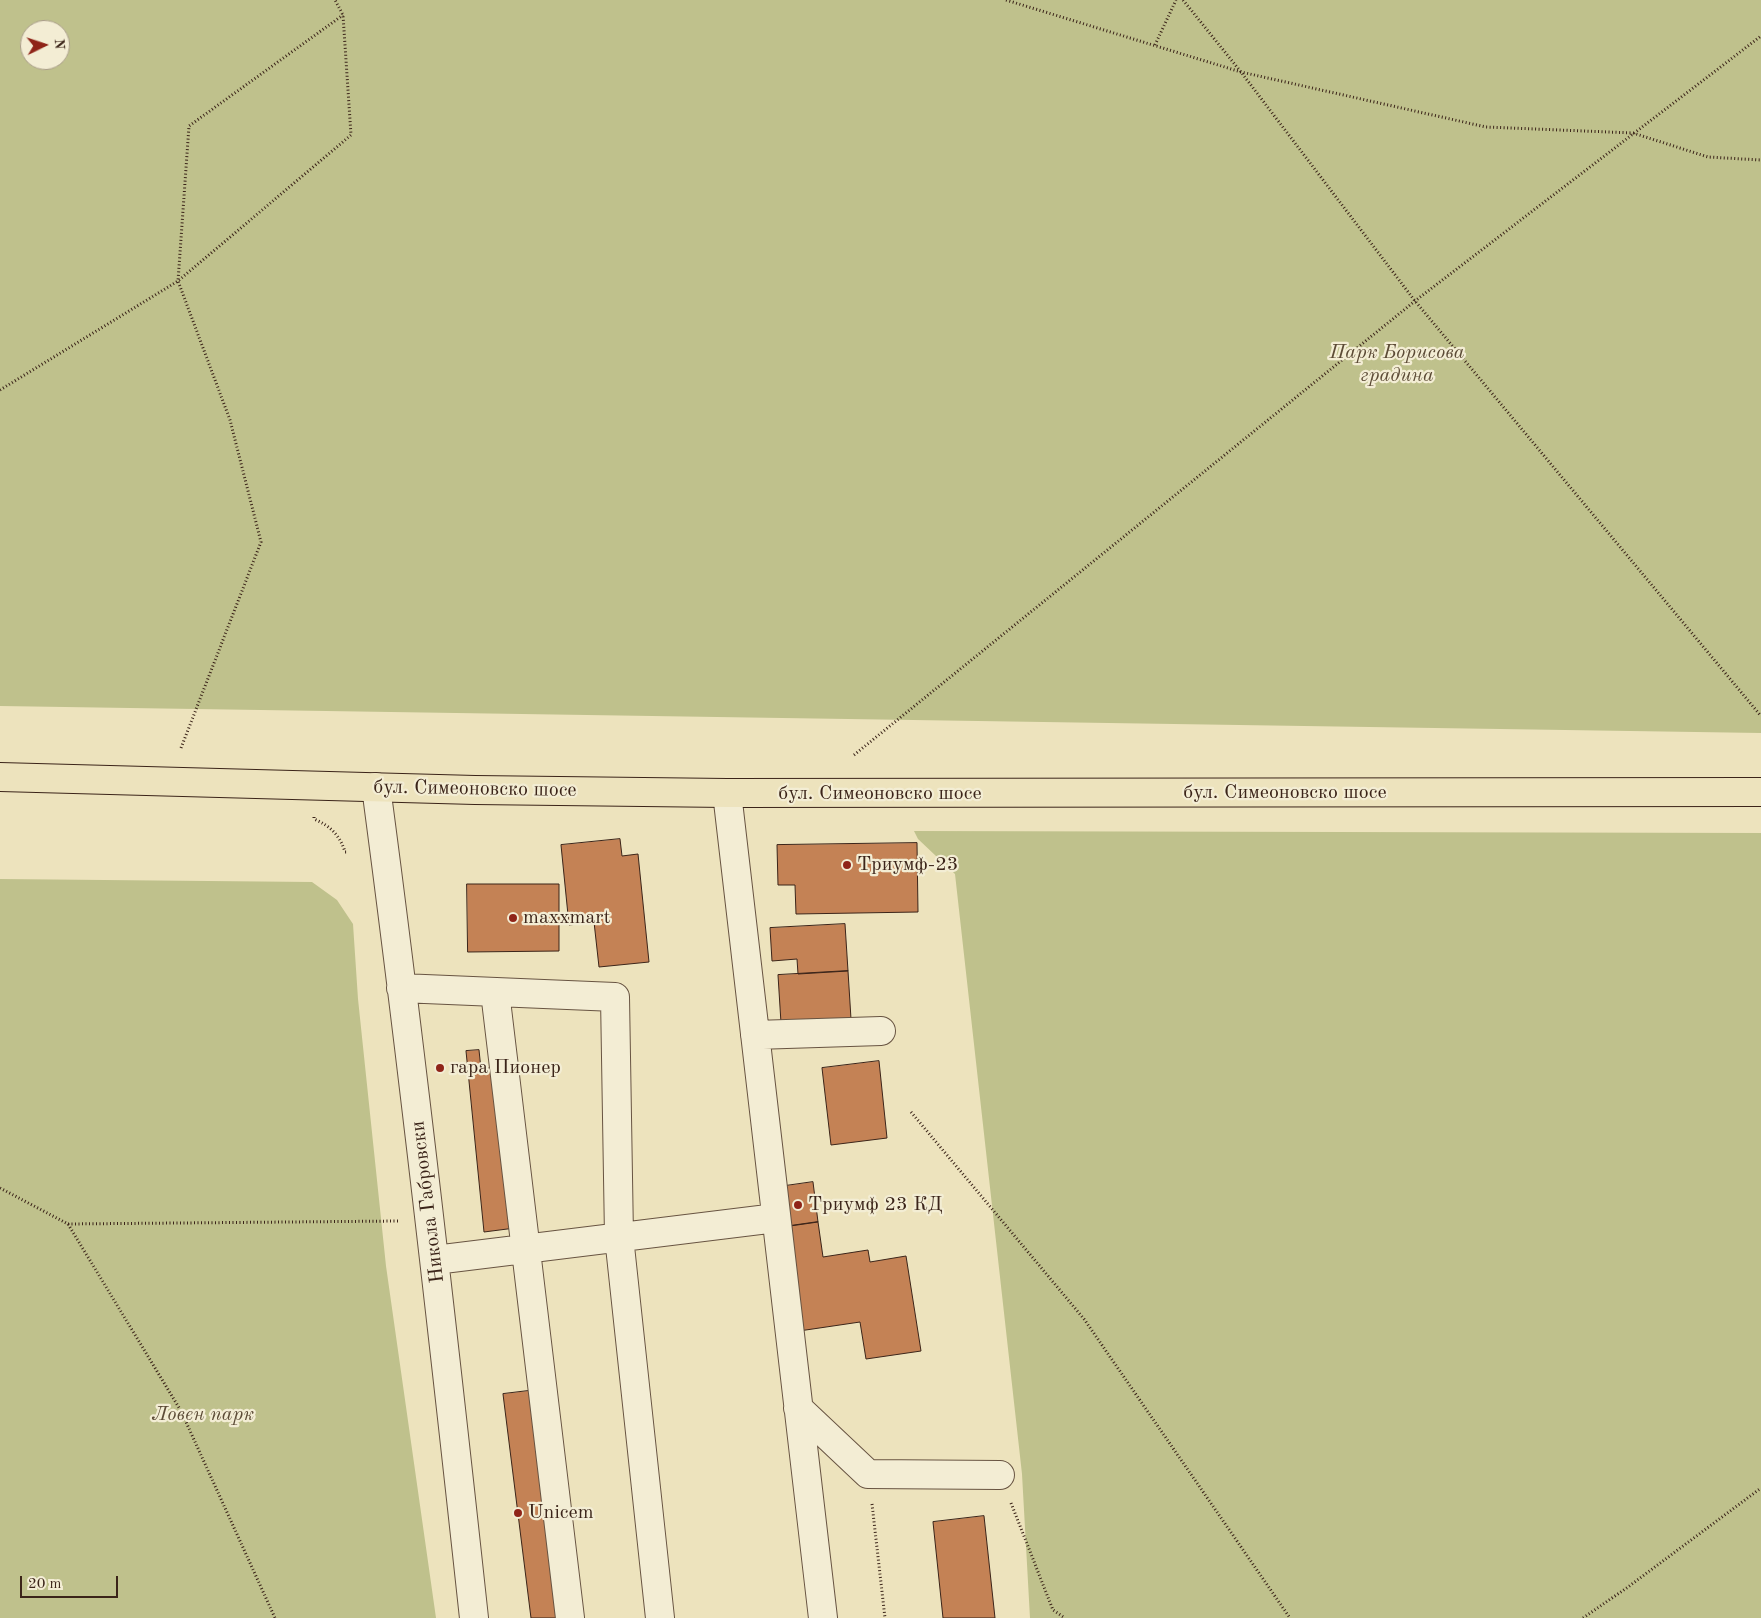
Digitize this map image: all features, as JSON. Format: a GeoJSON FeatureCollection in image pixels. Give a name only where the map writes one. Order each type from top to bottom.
{"type":"FeatureCollection","features":[{"type":"Feature","properties":{"kind":"main road","name":"бул. Симеоновско шосе"},"geometry":{"type":"LineString","coordinates":[[0,777],[376,787],[727,793],[1761,792]]}},
{"type":"Feature","properties":{"kind":"street","name":"Никола Габровски"},"geometry":{"type":"LineString","coordinates":[[376,787],[435,1260],[474,1618]]}},
{"type":"Feature","properties":{"kind":"street"},"geometry":{"type":"LineString","coordinates":[[727,793],[823,1618]]}},
{"type":"Feature","properties":{"kind":"street"},"geometry":{"type":"LineString","coordinates":[[401,988],[615,997],[619,1237],[660,1618]]}},
{"type":"Feature","properties":{"kind":"street"},"geometry":{"type":"LineString","coordinates":[[495,992],[570,1618]]}},
{"type":"Feature","properties":{"kind":"street"},"geometry":{"type":"LineString","coordinates":[[755,1035],[881,1031]]}},
{"type":"Feature","properties":{"kind":"street"},"geometry":{"type":"LineString","coordinates":[[435,1260],[776,1218]]}},
{"type":"Feature","properties":{"kind":"street"},"geometry":{"type":"LineString","coordinates":[[798,1408],[868,1474],[1000,1475]]}},
{"type":"Feature","properties":{"kind":"path"},"geometry":{"type":"LineString","coordinates":[[0,390],[178,281],[351,135],[343,15],[335,0]]}},
{"type":"Feature","properties":{"kind":"path"},"geometry":{"type":"LineString","coordinates":[[1006,0],[1241,72],[1486,126],[1633,134],[1708,158],[1761,160]]}},
{"type":"Feature","properties":{"kind":"path"},"geometry":{"type":"LineString","coordinates":[[1155,45],[1176,0]]}},
{"type":"Feature","properties":{"kind":"path"},"geometry":{"type":"LineString","coordinates":[[1184,0],[1415,301],[1761,716]]}},
{"type":"Feature","properties":{"kind":"path"},"geometry":{"type":"LineString","coordinates":[[181,748],[261,542],[230,420],[178,281],[189,126],[343,15]]}},
{"type":"Feature","properties":{"kind":"path"},"geometry":{"type":"LineString","coordinates":[[854,755],[1415,301],[1761,36]]}},
{"type":"Feature","properties":{"kind":"path"},"geometry":{"type":"LineString","coordinates":[[314,819],[330,828],[341,841],[345,852],[348,852]]}},
{"type":"Feature","properties":{"kind":"path"},"geometry":{"type":"LineString","coordinates":[[911,1112],[1084,1318],[1290,1618]]}},
{"type":"Feature","properties":{"kind":"path"},"geometry":{"type":"LineString","coordinates":[[0,1188],[68,1224],[430,1221]]}},
{"type":"Feature","properties":{"kind":"path"},"geometry":{"type":"LineString","coordinates":[[68,1224],[181,1411],[275,1618]]}},
{"type":"Feature","properties":{"kind":"path"},"geometry":{"type":"LineString","coordinates":[[868,1474],[885,1618]]}},
{"type":"Feature","properties":{"kind":"path"},"geometry":{"type":"LineString","coordinates":[[1000,1475],[1053,1610],[1066,1618]]}},
{"type":"Feature","properties":{"kind":"path"},"geometry":{"type":"LineString","coordinates":[[1583,1618],[1636,1582],[1761,1488]]}},
{"type":"Feature","properties":{"kind":"green space","name":"Парк Борисова градина"},"geometry":{"type":"Polygon","coordinates":[[[0,0],[1761,0],[1761,733],[0,706],[0,0]]]}},
{"type":"Feature","properties":{"kind":"green space"},"geometry":{"type":"Polygon","coordinates":[[[914,831],[1761,833],[1761,1618],[1030,1618],[1022,1474],[955,874],[918,839],[914,831]]]}},
{"type":"Feature","properties":{"kind":"green space","name":"Ловен парк"},"geometry":{"type":"Polygon","coordinates":[[[0,879],[312,882],[337,900],[353,924],[358,999],[386,1266],[436,1618],[0,1618],[0,879]]]}},
{"type":"Feature","properties":{"kind":"building"},"geometry":{"type":"Polygon","coordinates":[[[620,839],[622,856],[638,854],[649,962],[599,967],[594,922],[569,925],[561,845],[620,839]]]}},
{"type":"Feature","properties":{"kind":"building","name":"Триумф-23"},"geometry":{"type":"Polygon","coordinates":[[[917,843],[918,912],[796,914],[795,885],[778,885],[777,845],[917,843]]]}},
{"type":"Feature","properties":{"kind":"building","name":"maxxmart"},"geometry":{"type":"Polygon","coordinates":[[[467,884],[559,884],[559,951],[468,952],[467,884]]]}},
{"type":"Feature","properties":{"kind":"building"},"geometry":{"type":"Polygon","coordinates":[[[845,924],[848,971],[798,974],[797,959],[772,961],[770,928],[845,924]]]}},
{"type":"Feature","properties":{"kind":"building"},"geometry":{"type":"Polygon","coordinates":[[[848,971],[851,1019],[781,1023],[778,975],[848,971]]]}},
{"type":"Feature","properties":{"kind":"building"},"geometry":{"type":"Polygon","coordinates":[[[479,1050],[481,1069],[499,1067],[515,1228],[484,1232],[466,1051],[479,1050]]]}},
{"type":"Feature","properties":{"kind":"building"},"geometry":{"type":"Polygon","coordinates":[[[879,1061],[887,1138],[831,1145],[822,1068],[879,1061]]]}},
{"type":"Feature","properties":{"kind":"building","name":"Триумф 23 КД"},"geometry":{"type":"Polygon","coordinates":[[[813,1182],[818,1222],[783,1227],[778,1187],[813,1182]]]}},
{"type":"Feature","properties":{"kind":"building"},"geometry":{"type":"Polygon","coordinates":[[[818,1222],[823,1257],[868,1250],[870,1262],[906,1256],[921,1351],[866,1359],[860,1322],[799,1331],[783,1227],[818,1222]]]}},
{"type":"Feature","properties":{"kind":"building"},"geometry":{"type":"Polygon","coordinates":[[[536,1390],[564,1618],[531,1618],[503,1394],[536,1390]]]}},
{"type":"Feature","properties":{"kind":"building"},"geometry":{"type":"Polygon","coordinates":[[[984,1516],[995,1618],[943,1618],[933,1522],[984,1516]]]}},
{"type":"Feature","properties":{"kind":"place","name":"Триумф-23"},"geometry":{"type":"Point","coordinates":[847,865]}},
{"type":"Feature","properties":{"kind":"place","name":"maxxmart"},"geometry":{"type":"Point","coordinates":[513,918]}},
{"type":"Feature","properties":{"kind":"place","name":"гара Пионер"},"geometry":{"type":"Point","coordinates":[440,1068]}},
{"type":"Feature","properties":{"kind":"place","name":"Триумф 23 КД"},"geometry":{"type":"Point","coordinates":[798,1205]}},
{"type":"Feature","properties":{"kind":"place","name":"Unicem"},"geometry":{"type":"Point","coordinates":[518,1513]}}]}
